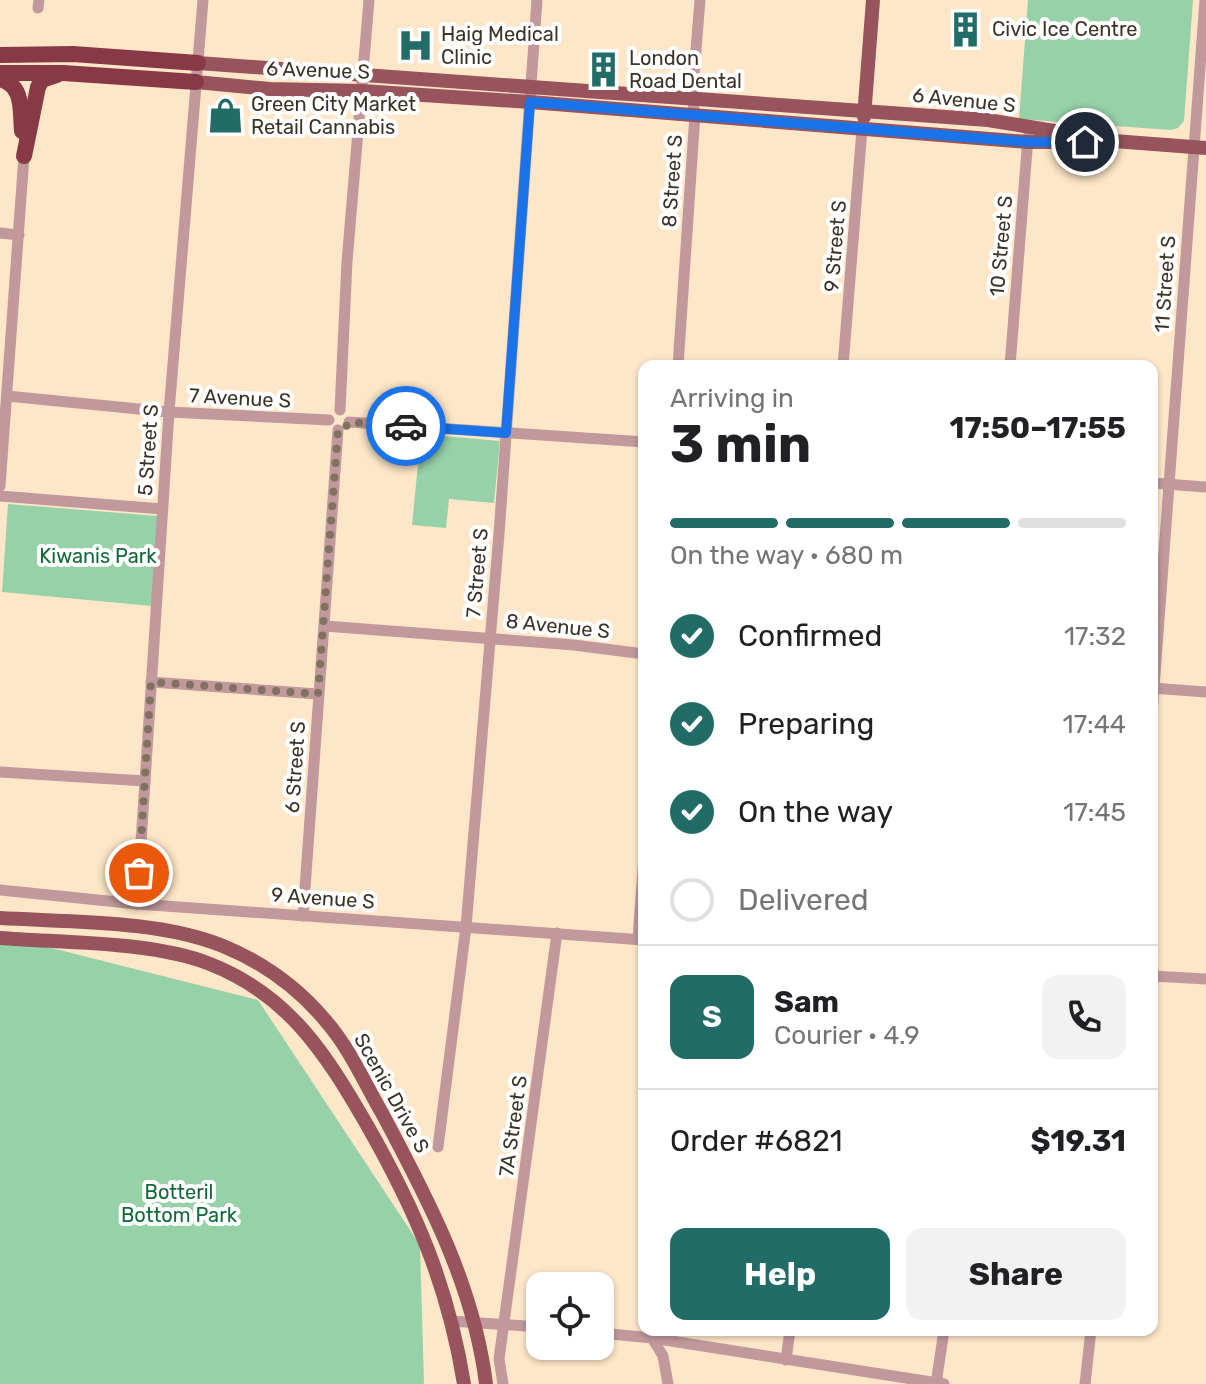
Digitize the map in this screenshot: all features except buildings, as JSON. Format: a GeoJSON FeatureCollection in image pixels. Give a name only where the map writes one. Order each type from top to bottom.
{"type":"FeatureCollection","features":[{"type":"Feature","properties":{"kind":"highway"},"geometry":{"type":"LineString","coordinates":[[0,43],[42,54]]}},
{"type":"Feature","properties":{"kind":"highway","name":"6 Avenue S"},"geometry":{"type":"LineString","coordinates":[[42,54],[198,63]]}},
{"type":"Feature","properties":{"kind":"highway"},"geometry":{"type":"LineString","coordinates":[[0,55],[42,54]]}},
{"type":"Feature","properties":{"kind":"highway","name":"6 Avenue S"},"geometry":{"type":"LineString","coordinates":[[0,76],[63,73],[196,82]]}},
{"type":"Feature","properties":{"kind":"highway"},"geometry":{"type":"LineString","coordinates":[[24,156],[38,87],[42,80],[63,73]]}},
{"type":"Feature","properties":{"kind":"highway"},"geometry":{"type":"LineString","coordinates":[[0,76],[16,88],[19,97],[24,156]]}},
{"type":"Feature","properties":{"kind":"main road"},"geometry":{"type":"LineString","coordinates":[[862,129],[873,0]]}},
{"type":"Feature","properties":{"kind":"main road","name":"6 Avenue S"},"geometry":{"type":"LineString","coordinates":[[198,63],[988,120],[1028,135]]}},
{"type":"Feature","properties":{"kind":"main road","name":"6 Avenue S"},"geometry":{"type":"LineString","coordinates":[[196,82],[270,89],[362,91],[530,102],[862,129],[1028,135],[1200,147]]}},
{"type":"Feature","properties":{"kind":"main road","name":"Scenic Drive S"},"geometry":{"type":"LineString","coordinates":[[0,918],[126,926],[200,938],[255,961],[296,990],[326,1020],[348,1051],[425,1193],[449,1246],[475,1322],[486,1384]]}},
{"type":"Feature","properties":{"kind":"main road","name":"Scenic Drive S"},"geometry":{"type":"LineString","coordinates":[[0,938],[141,949],[187,957],[241,977],[279,1004],[310,1035],[339,1076],[394,1173],[433,1257],[464,1384]]}},
{"type":"Feature","properties":{"kind":"street","name":"5 Street S"},"geometry":{"type":"LineString","coordinates":[[137,904],[169,412],[203,0]]}},
{"type":"Feature","properties":{"kind":"street"},"geometry":{"type":"LineString","coordinates":[[340,410],[347,262],[369,0]]}},
{"type":"Feature","properties":{"kind":"street","name":"7 Street S"},"geometry":{"type":"LineString","coordinates":[[438,1147],[466,927],[537,0]]}},
{"type":"Feature","properties":{"kind":"street","name":"8 Street S"},"geometry":{"type":"LineString","coordinates":[[678,360],[700,0]]}},
{"type":"Feature","properties":{"kind":"street","name":"11 Street S"},"geometry":{"type":"LineString","coordinates":[[1158,620],[1200,147],[1205,0]]}},
{"type":"Feature","properties":{"kind":"street","name":"9 Street S"},"geometry":{"type":"LineString","coordinates":[[843,360],[862,129]]}},
{"type":"Feature","properties":{"kind":"street","name":"10 Street S"},"geometry":{"type":"LineString","coordinates":[[1010,360],[1028,135]]}},
{"type":"Feature","properties":{"kind":"street"},"geometry":{"type":"LineString","coordinates":[[0,486],[7,396],[5,362],[24,156]]}},
{"type":"Feature","properties":{"kind":"street"},"geometry":{"type":"LineString","coordinates":[[0,233],[19,235]]}},
{"type":"Feature","properties":{"kind":"street","name":"7 Avenue S"},"geometry":{"type":"LineString","coordinates":[[7,396],[169,412],[329,420]]}},
{"type":"Feature","properties":{"kind":"street"},"geometry":{"type":"LineString","coordinates":[[340,410],[348,416],[349,422],[345,428],[338,430],[331,426],[329,420],[334,412],[340,410]]}},
{"type":"Feature","properties":{"kind":"street"},"geometry":{"type":"LineString","coordinates":[[349,422],[638,442]]}},
{"type":"Feature","properties":{"kind":"street","name":"6 Street S"},"geometry":{"type":"LineString","coordinates":[[303,916],[338,430]]}},
{"type":"Feature","properties":{"kind":"street"},"geometry":{"type":"LineString","coordinates":[[1158,483],[1206,487]]}},
{"type":"Feature","properties":{"kind":"street"},"geometry":{"type":"LineString","coordinates":[[0,496],[162,509]]}},
{"type":"Feature","properties":{"kind":"street","name":"8 Avenue S"},"geometry":{"type":"LineString","coordinates":[[325,626],[490,638],[638,653]]}},
{"type":"Feature","properties":{"kind":"street"},"geometry":{"type":"LineString","coordinates":[[151,682],[318,694]]}},
{"type":"Feature","properties":{"kind":"street"},"geometry":{"type":"LineString","coordinates":[[1158,688],[1206,692]]}},
{"type":"Feature","properties":{"kind":"street"},"geometry":{"type":"LineString","coordinates":[[0,772],[145,781]]}},
{"type":"Feature","properties":{"kind":"street","name":"9 Avenue S"},"geometry":{"type":"LineString","coordinates":[[0,890],[137,904],[638,939]]}},
{"type":"Feature","properties":{"kind":"street","name":"7A Street S"},"geometry":{"type":"LineString","coordinates":[[504,1323],[557,933]]}},
{"type":"Feature","properties":{"kind":"street"},"geometry":{"type":"LineString","coordinates":[[1158,976],[1206,979]]}},
{"type":"Feature","properties":{"kind":"street"},"geometry":{"type":"LineString","coordinates":[[451,1321],[526,1325]]}},
{"type":"Feature","properties":{"kind":"street"},"geometry":{"type":"LineString","coordinates":[[503,1384],[499,1359],[504,1323]]}},
{"type":"Feature","properties":{"kind":"street"},"geometry":{"type":"LineString","coordinates":[[614,1333],[638,1334]]}},
{"type":"Feature","properties":{"kind":"street"},"geometry":{"type":"LineString","coordinates":[[653,1336],[663,1356],[668,1384]]}},
{"type":"Feature","properties":{"kind":"street"},"geometry":{"type":"LineString","coordinates":[[662,1336],[786,1360],[939,1384],[943,1336]]}},
{"type":"Feature","properties":{"kind":"street"},"geometry":{"type":"LineString","coordinates":[[786,1360],[789,1336]]}},
{"type":"Feature","properties":{"kind":"street"},"geometry":{"type":"LineString","coordinates":[[1085,1384],[1090,1336]]}},
{"type":"Feature","properties":{"kind":"green space"},"geometry":{"type":"Polygon","coordinates":[[[1028,0],[1193,0],[1184,121],[1171,130],[1019,119],[1028,0]]]}},
{"type":"Feature","properties":{"kind":"green space"},"geometry":{"type":"Polygon","coordinates":[[[421,434],[500,441],[494,503],[449,499],[446,528],[412,525],[421,434]]]}},
{"type":"Feature","properties":{"kind":"green space","name":"Kiwanis Park"},"geometry":{"type":"Polygon","coordinates":[[[8,504],[158,516],[152,606],[2,592],[8,504]]]}},
{"type":"Feature","properties":{"kind":"green space","name":"Botteril Bottom Park"},"geometry":{"type":"Polygon","coordinates":[[[0,935],[258,1000],[420,1245],[424,1384],[0,1384],[0,935]]]}},
{"type":"Feature","properties":{"kind":"way so far"},"geometry":{"type":"LineString","coordinates":[[139,873],[151,682],[318,694],[338,430],[343,430],[349,422],[406,426]]}},
{"type":"Feature","properties":{"kind":"place","name":"Civic Ice Centre"},"geometry":{"type":"Point","coordinates":[966,29]}},
{"type":"Feature","properties":{"kind":"place","name":"Haig Medical Clinic"},"geometry":{"type":"Point","coordinates":[415,46]}},
{"type":"Feature","properties":{"kind":"place","name":"London Road Dental"},"geometry":{"type":"Point","coordinates":[603,69]}},
{"type":"Feature","properties":{"kind":"place","name":"Green City Market Retail Cannabis"},"geometry":{"type":"Point","coordinates":[225,115]}},
{"type":"Feature","properties":{"kind":"route"},"geometry":{"type":"LineString","coordinates":[[406,426],[506,433],[530,102],[1028,142],[1085,142]]}}]}
